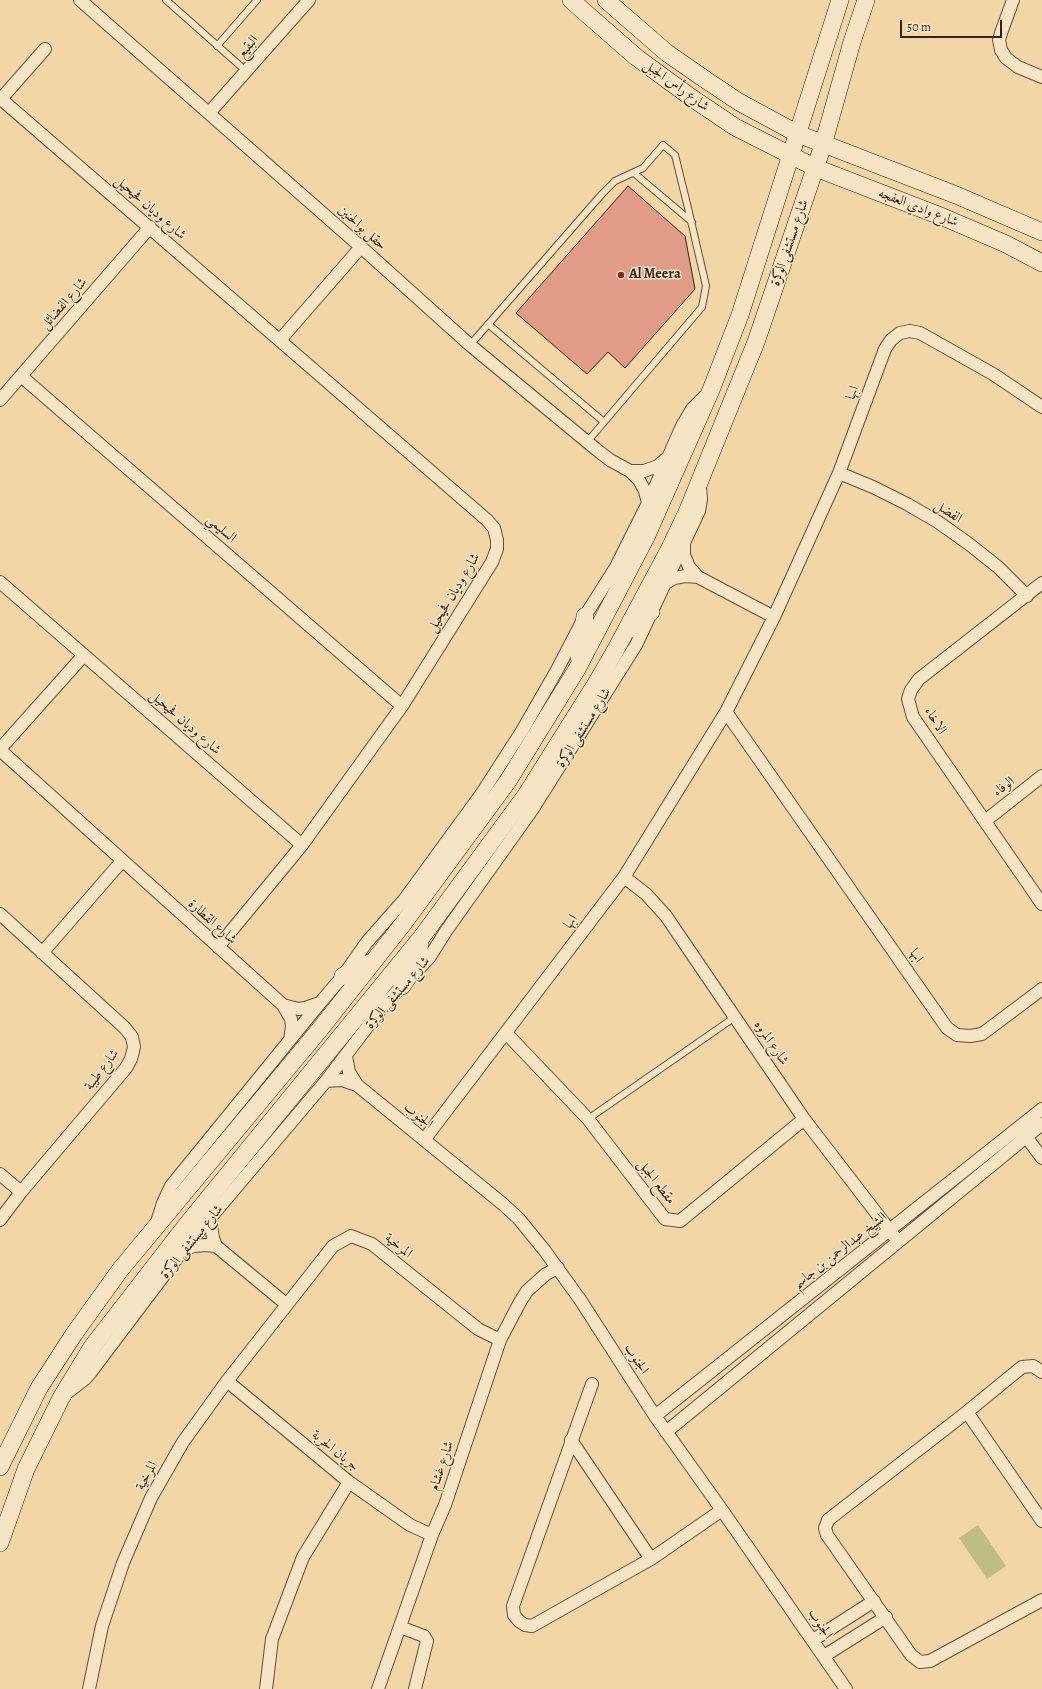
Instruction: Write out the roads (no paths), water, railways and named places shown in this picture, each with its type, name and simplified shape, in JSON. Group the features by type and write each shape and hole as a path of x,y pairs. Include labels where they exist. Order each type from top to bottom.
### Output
{"street":[{"name":"حقل بوالحنين","path":"80,0 470,345 587,442 610,460 630,471 642,485 648,503"},
{"name":"البقيع","path":"209,113 308,0"},
{"name":"شارع رأس الجبل","path":"571,0 636,57 692,98 735,127 792,157"},
{"name":"شارع رأس الجبل","path":"606,0 667,53 739,102 798,134"},
{"name":"شارع مستشفى الوكرة","path":"0,1467 39,1388 74,1334 120,1270 321,1028 403,924 508,781 577,669 646,537 710,390 740,315 792,157 840,0"},
{"name":"شارع مستشفى الوكرة","path":"0,1543 26,1469 61,1398 92,1347 140,1284 421,938 526,795 598,682 670,548 700,482 756,342 816,168 852,42 866,0"},
{"path":"1013,0 999,40 1001,50 1006,58 1018,67 1042,77"},
{"name":"شارع وديان فحيحيل","path":"44,49 1,99 487,520 494,528 497,540 497,549 492,562 402,706 302,845 218,947"},
{"name":"شارع وادي العفجه","path":"798,134 823,145 951,193 1042,232"},
{"name":"شارع وادي العفجه","path":"792,157 816,168 943,217 1006,244 1042,263"},
{"name":"شارع الفضائل","path":"0,400 150,227"},
{"path":"280,340 361,247"},
{"name":"ابها","path":"424,1140 624,877 726,712 774,617 839,473 886,349 891,340 900,333 910,331 920,333 993,374 1042,407"},
{"name":"السليمي","path":"21,376 402,706"},
{"name":"شارع مستشفى الوكرة","path":"156,1227 163,1203 171,1186 343,976 367,942 404,900 482,793 548,688 585,616 616,567 648,503 682,426 692,409 710,390"},
{"path":"630,471 644,471 658,466 668,457"},
{"name":"الفضل","path":"839,473 873,487 938,522 998,567 1027,596"},
{"name":"شارع مستشفى الوكرة","path":"61,1398 85,1379 91,1372 184,1250 326,1081 384,1006 429,958 446,930 532,810 636,645 699,511 701,499 700,482"},
{"path":"684,542 684,555 689,567 698,577 774,617"},
{"path":"664,584 674,578 686,576 698,577"},
{"name":"شارع وديان فحيحيل","path":"0,582 302,845"},
{"name":"الاخاء","path":"1042,583 919,679 911,690 908,699 913,717 1042,904"},
{"path":"624,634 651,612"},
{"path":"577,669 585,616"},
{"path":"0,749 84,655"},
{"name":"ابها","path":"726,712 947,1028 957,1035 970,1036 982,1034 1042,989"},
{"name":"شارع القطارة","path":"0,749 122,861 283,1005 291,1019 292,1034 290,1041"},
{"name":"الوفاء","path":"985,821 1042,776"},
{"path":"42,952 122,861"},
{"name":"شارع المروه","path":"624,877 646,894 666,916 804,1119 898,1241"},
{"name":"شارع طيبة","path":"0,914 125,1028 132,1037 134,1048 131,1059 126,1068 21,1192 0,1220"},
{"path":"402,986 412,970 417,957 421,938"},
{"path":"343,976 374,960"},
{"path":"283,1005 298,1009 320,1003"},
{"name":"مقطع الجبل","path":"506,1033 588,1119 665,1219 680,1221 804,1119"},
{"name":"الجنوب","path":"346,1056 349,1072 357,1085 514,1214 532,1235 558,1268 581,1301 655,1416 846,1689"},
{"name":"الجنوب","path":"326,1081 342,1080 357,1085"},
{"name":"الشيخ عبدالرحمن بن جاسم","path":"666,1432 898,1241 1022,1132 1042,1109"},
{"name":"الشيخ عبدالرحمن بن جاسم","path":"655,1416 890,1231 1022,1132 1042,1124"},
{"path":"1022,1132 1042,1158"},
{"path":"0,1174 21,1192"},
{"path":"210,1219 216,1246 286,1304"},
{"name":"المرخية","path":"89,1689 102,1626 123,1563 151,1498 183,1442 227,1381 333,1246 351,1236 372,1244 478,1329 500,1340"},
{"path":"184,1250 200,1246 216,1246"},
{"name":"شارع غشام","path":"378,1689 432,1535 445,1505 500,1340 527,1291 536,1282 558,1268"},
{"path":"1042,1372 1033,1366 1022,1368 828,1520 825,1528 827,1535 886,1617 911,1655 920,1662 930,1661 1042,1600"},
{"name":"جريان الحربة","path":"227,1381 349,1482 410,1525 432,1535"},
{"path":"592,1384 513,1606 514,1615 519,1622 532,1626 650,1559 722,1510"},
{"path":"967,1412 1042,1521"},
{"path":"571,1440 650,1559"},
{"path":"266,1689 272,1639 303,1557 349,1482"},
{"path":"813,1640 874,1601"},
{"path":"824,1656 886,1617"},
{"path":"400,1627 424,1636 428,1641 415,1689"}],"lane":[{"path":"166,0 246,72"},
{"path":"217,46 257,0"},
{"path":"470,345 602,194 615,181 643,168 663,145 675,155 692,223 706,286 702,307 587,442"},
{"path":"634,172 692,223"},
{"path":"488,324 604,422"},
{"path":"588,1119 735,1017"}],"place":[{"name":"Al Meera","path":"621,275"}]}
